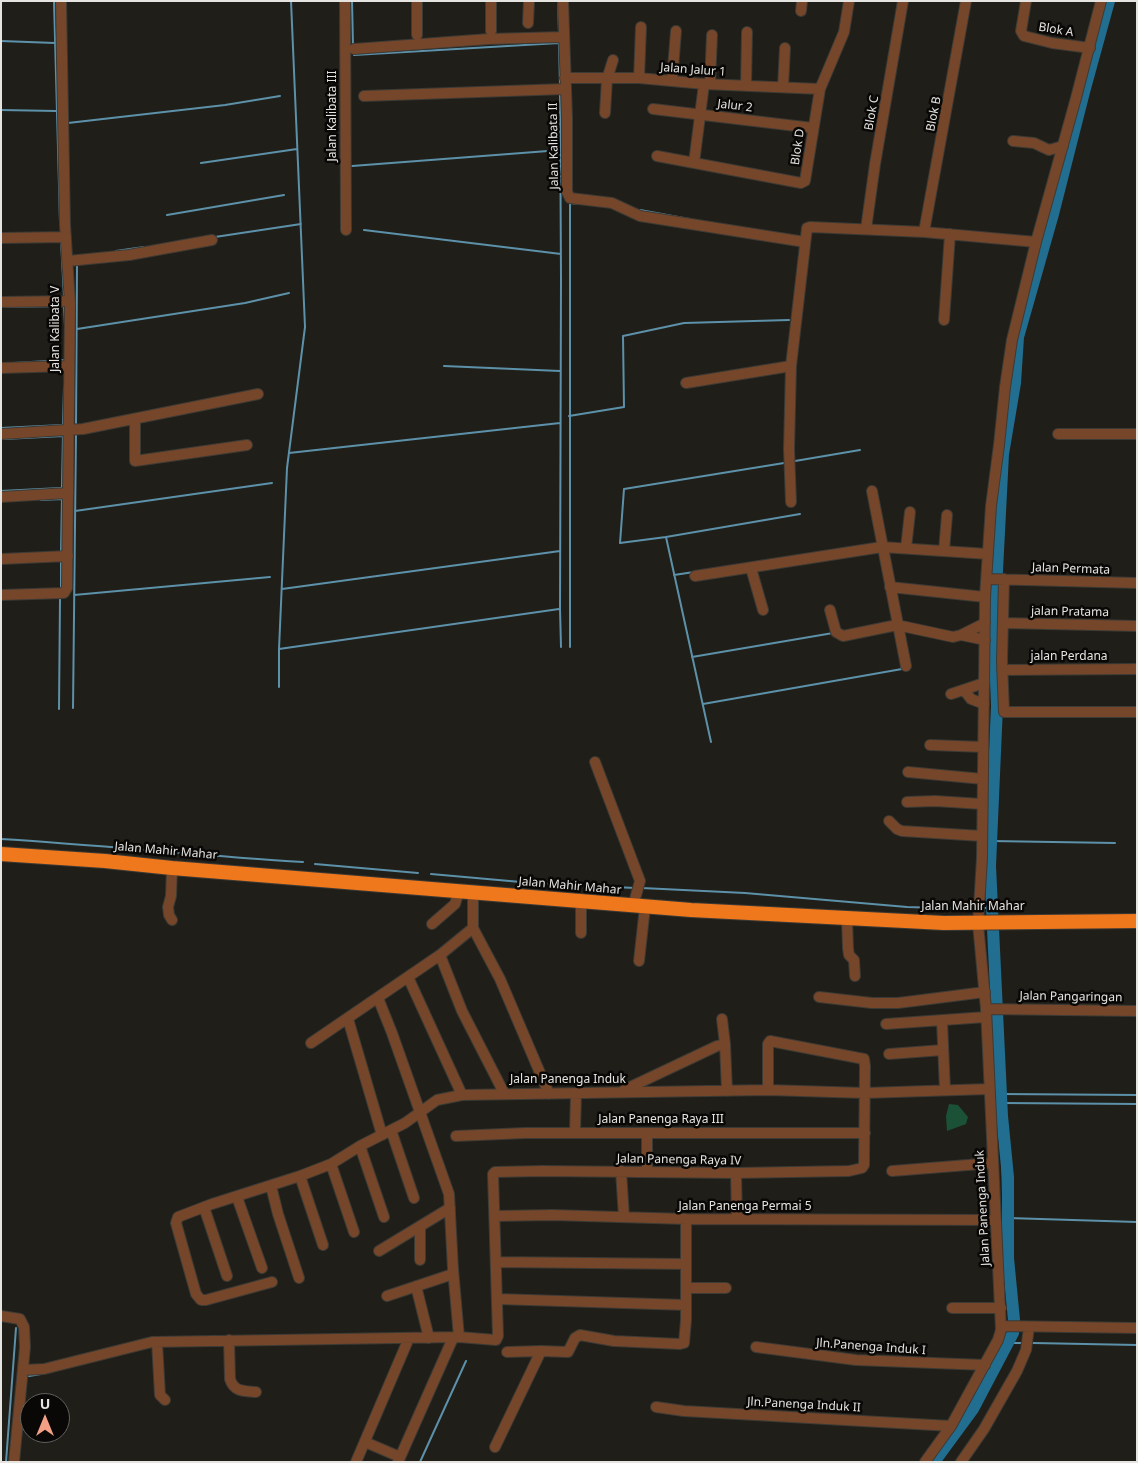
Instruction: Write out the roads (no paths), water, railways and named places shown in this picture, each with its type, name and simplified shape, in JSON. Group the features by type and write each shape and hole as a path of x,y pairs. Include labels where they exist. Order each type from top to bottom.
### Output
{"highway":[{"name":"Jalan Mahir Mahar","path":"1,854 105,861 639,907 848,919 981,924 1137,921"}],"street":[{"name":"Jalan Kalibata V","path":"1,595 64,593 67,588 68,493 73,430 68,366 69,301 61,72 61,1"},
{"name":"Jalan Kalibata III","path":"345,1 346,230"},
{"path":"416,35 417,1"},
{"path":"491,1 491,31"},
{"path":"528,23 529,1"},
{"name":"Jalan Kalibata II","path":"563,1 567,192 570,198 609,202 640,216 805,242"},
{"name":"Blok D","path":"657,156 804,182 806,180 820,88 841,38 849,1"},
{"name":"Blok C","path":"866,229 875,164 903,1"},
{"name":"Blok B","path":"924,232 966,1"},
{"name":"Blok A","path":"1026,1 1021,31 1024,36 1052,43 1090,48"},
{"path":"1101,1 1090,48 1036,242 1012,340 1004,387 991,506 988,554 996,579 1003,623 1002,670 1004,712 1137,712"},
{"path":"639,78 641,27"},
{"path":"672,81 676,31"},
{"path":"746,86 747,32"},
{"path":"694,163 700,114 707,84 712,35"},
{"path":"354,49 489,39 564,36"},
{"path":"783,87 785,48"},
{"path":"605,113 607,79 613,60"},
{"name":"Jalan Jalur 1","path":"364,96 639,78 707,84 820,88"},
{"name":"Jalur 2","path":"654,109 813,128"},
{"path":"1013,141 1034,143 1049,150 1063,146"},
{"path":"791,502 789,448 791,366 806,230 808,227 924,232 1036,242"},
{"path":"944,320 950,234"},
{"path":"1,238 66,237"},
{"path":"68,261 129,255 212,240"},
{"path":"1,302 69,301"},
{"path":"1,368 68,366"},
{"path":"686,383 791,366"},
{"path":"1,434 73,430 258,394"},
{"path":"136,419 135,461 247,445"},
{"path":"1058,434 1137,434"},
{"path":"872,491 906,666"},
{"path":"1,497 68,493"},
{"path":"906,548 910,512"},
{"path":"944,551 947,515"},
{"path":"695,576 882,547 988,554"},
{"path":"1,560 68,556"},
{"path":"750,568 762,610"},
{"name":"Jalan Permata","path":"996,579 1137,583"},
{"name":"Jalan Panenga Induk","path":"996,579 986,596 981,924 988,1011 989,1089 1001,1308 1004,1326"},
{"path":"890,587 986,596"},
{"path":"830,610 836,632 840,635 898,625 953,637 962,635 985,623"},
{"name":"jalan Pratama","path":"1003,623 1137,626"},
{"path":"962,635 985,640"},
{"name":"jalan Perdana","path":"1002,670 1137,669"},
{"path":"951,694 984,683"},
{"path":"964,690 971,699 984,704"},
{"path":"930,745 983,748"},
{"path":"595,762 640,881 639,961"},
{"path":"908,772 982,779"},
{"path":"907,802 935,801 982,804"},
{"path":"889,821 902,831 982,836"},
{"path":"172,868 171,896 168,907 169,916 172,920"},
{"path":"432,924 455,904 466,891"},
{"path":"466,891 473,928 500,979 549,1094"},
{"path":"581,902 581,933"},
{"path":"848,919 848,948 854,960 855,976"},
{"path":"311,1044 440,955 473,928"},
{"path":"440,955 462,1011 504,1093"},
{"path":"408,977 462,1095"},
{"path":"819,997 891,1004 985,992"},
{"path":"365,1442 399,1460 456,1338 448,1191 378,998"},
{"name":"Jalan Pangaringan","path":"886,1024 942,1021 1005,1009 1137,1010"},
{"path":"348,1019 386,1133 414,1198"},
{"path":"722,1020 727,1091"},
{"path":"942,1021 945,1090"},
{"path":"768,1090 768,1044 772,1041 864,1059 865,1133"},
{"path":"620,1092 717,1046 725,1044"},
{"path":"889,1054 943,1050"},
{"name":"Jalan Panenga Induk","path":"272,1282 201,1300 196,1294 176,1223 179,1216 331,1164 386,1133 440,1099 462,1095 504,1093 576,1094 768,1090 865,1093 989,1089"},
{"path":"575,1132 576,1094"},
{"name":"Jalan Panenga Raya III","path":"456,1136 575,1132 647,1134 865,1133"},
{"name":"Jalan Panenga Raya IV","path":"495,1216 493,1174 495,1172 621,1171 736,1173 849,1171 862,1168 864,1165 865,1133"},
{"path":"647,1134 647,1172"},
{"path":"360,1146 384,1217"},
{"path":"331,1164 354,1232"},
{"path":"892,1171 993,1164"},
{"path":"621,1171 624,1217"},
{"path":"736,1173 738,1219"},
{"path":"300,1176 323,1245"},
{"path":"271,1186 299,1278"},
{"path":"237,1197 262,1268"},
{"path":"204,1207 226,1276"},
{"path":"379,1251 450,1208"},
{"path":"24,1370 44,1369 157,1342 409,1338 496,1340 498,1336 495,1216"},
{"name":"Jalan Panenga Permai 5","path":"495,1216 996,1220"},
{"path":"507,1352 568,1352 575,1338 580,1335 614,1341 682,1344 685,1338 686,1219"},
{"path":"420,1227 420,1260"},
{"path":"496,1262 685,1264"},
{"path":"387,1296 453,1274"},
{"path":"416,1286 429,1338"},
{"path":"686,1288 726,1288"},
{"path":"497,1299 686,1305"},
{"path":"952,1308 1001,1308"},
{"path":"1,1316 16,1317 24,1324 24,1370 14,1462"},
{"path":"925,1462 951,1426 1004,1326 1137,1328"},
{"path":"960,1462 984,1429 1021,1364 1026,1350 1029,1327"},
{"path":"356,1462 409,1338"},
{"path":"229,1340 230,1379 232,1385 239,1391 256,1392"},
{"path":"157,1342 160,1395 165,1400"},
{"name":"Jln.Panenga Induk I","path":"756,1347 856,1360 985,1365"},
{"path":"495,1447 541,1351"},
{"name":"Jln.Panenga Induk II","path":"656,1407 684,1411 951,1426"}],"waterway":[{"path":"54,1 60,222"},
{"path":"279,687 287,468 305,327 291,1"},
{"path":"352,1 353,46"},
{"path":"558,1 559,33"},
{"path":"934,1462 973,1409 1013,1333 1014,1320 1008,1258 1008,1177 1002,1116 990,866 997,706 994,629 1003,454 1015,383 1018,337 1053,214 1109,1"},
{"path":"559,40 560,85"},
{"path":"1,41 55,43"},
{"path":"354,53 354,55 559,43"},
{"path":"560,92 561,647"},
{"path":"68,123 225,105 280,96"},
{"path":"1,110 56,111"},
{"path":"201,163 297,149"},
{"path":"352,166 561,150"},
{"path":"167,215 284,195"},
{"path":"570,647 570,203 579,204"},
{"path":"640,210 689,219"},
{"path":"215,237 301,224"},
{"path":"364,230 561,254"},
{"path":"61,241 64,296"},
{"path":"116,251 144,247"},
{"path":"76,426 77,266"},
{"path":"77,329 245,303 289,293"},
{"path":"64,304 65,326"},
{"path":"1,307 64,306"},
{"path":"569,416 624,407 623,336 684,323 789,320"},
{"path":"14,363 65,359"},
{"path":"444,366 560,371"},
{"path":"63,426 64,388"},
{"path":"289,453 560,423"},
{"path":"1,428 63,425"},
{"path":"62,488 63,433"},
{"path":"73,708 76,433"},
{"path":"4,439 63,436"},
{"path":"795,461 860,450"},
{"path":"666,537 620,543 624,489 784,463"},
{"path":"75,511 272,483"},
{"path":"1,491 61,488"},
{"path":"61,553 62,498"},
{"path":"41,500 62,499"},
{"path":"711,742 666,537 800,514"},
{"path":"282,589 560,551"},
{"path":"61,560 61,588"},
{"path":"674,575 694,572"},
{"path":"74,595 270,577"},
{"path":"59,709 60,599"},
{"path":"988,601 996,602"},
{"path":"279,649 559,609"},
{"path":"692,657 833,633"},
{"path":"703,704 902,669 901,666"},
{"path":"1,839 303,862"},
{"path":"991,841 1115,843"},
{"path":"315,864 418,873"},
{"path":"431,874 532,883 635,888"},
{"path":"642,888 745,893 907,907 974,909"},
{"path":"982,908 992,908"},
{"path":"990,939 994,1004"},
{"path":"994,1012 1002,1137 1004,1252 1014,1320"},
{"path":"1001,1094 1137,1095"},
{"path":"1002,1103 1137,1104"},
{"path":"1008,1218 1137,1222"},
{"path":"6,1462 16,1328"},
{"path":"1008,1343 1021,1343"},
{"path":"1033,1343 1137,1345"},
{"path":"420,1462 466,1361"},
{"path":"29,1376 41,1374"}]}
